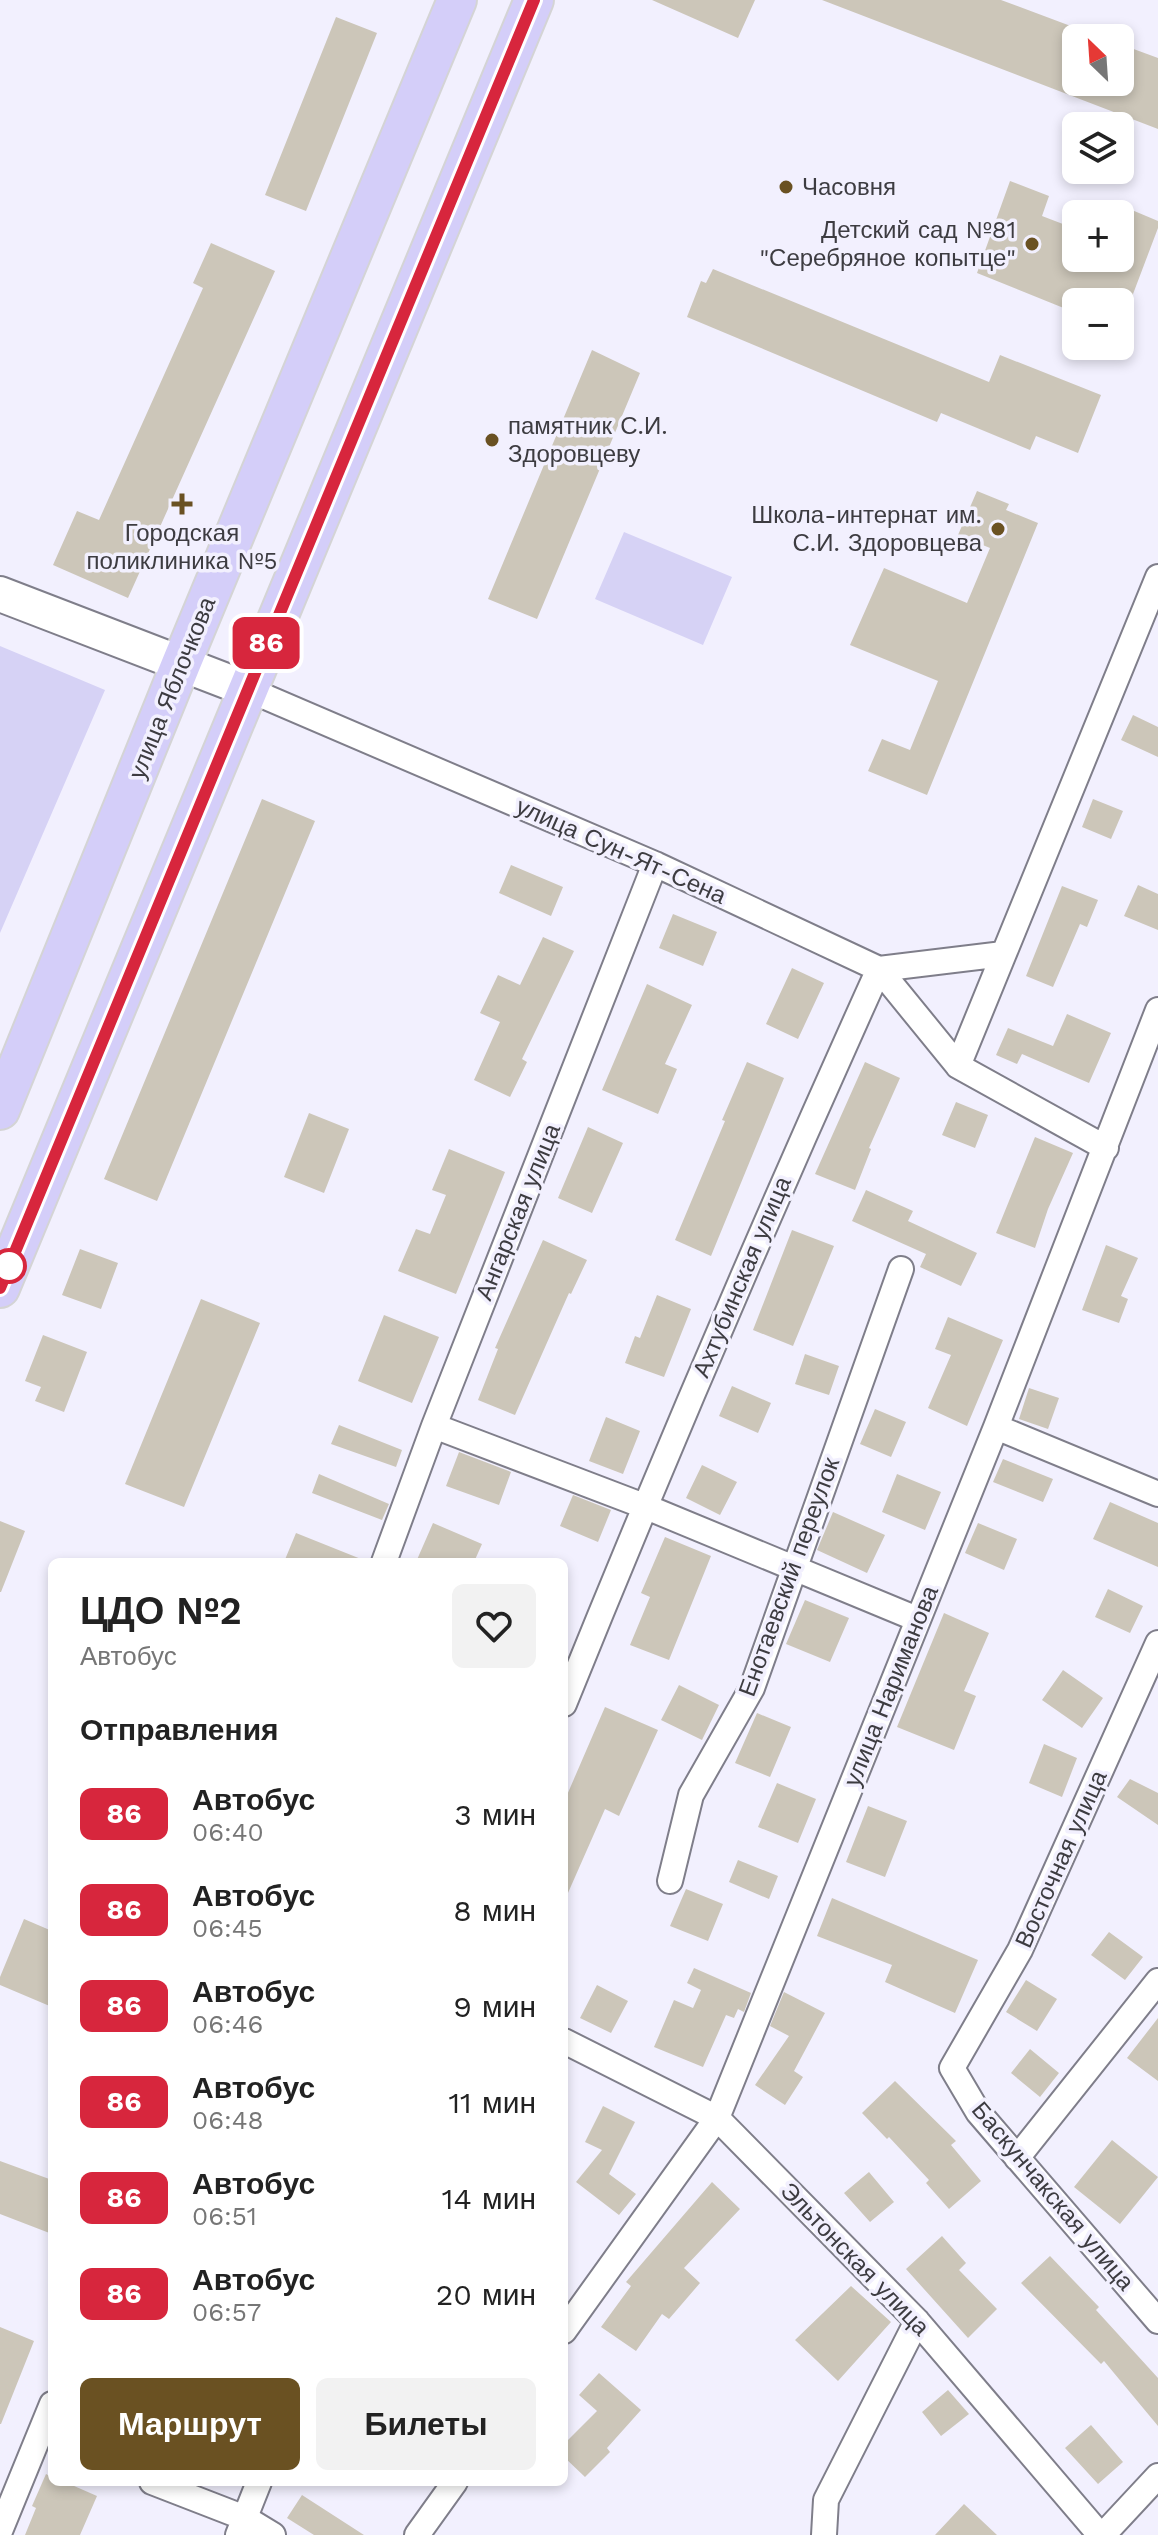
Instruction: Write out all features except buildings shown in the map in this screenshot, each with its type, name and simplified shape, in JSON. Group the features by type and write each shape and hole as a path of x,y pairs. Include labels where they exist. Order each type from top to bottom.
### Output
{"main road":[{"name":"улица Яблочкова","path":"0,1110 181,664 457,0"},
{"path":"0,1288 534,0"},
{"path":"0,594 247,689"}],"street":[{"path":"1106,1148 958,1066 1158,577"},
{"name":"улица Сун-Ят-Сена","path":"247,689 655,864 879,969 958,1066"},
{"name":"Ангарская улица","path":"385,1558 434,1426 655,864"},
{"path":"879,969 1003,954"},
{"name":"Ахтубинская улица","path":"568,1694 771,1207 879,969"},
{"name":"улица Нариманова","path":"568,2325 717,2118 996,1427 1158,1010"},
{"name":"Енотаевский переулок","path":"670,1881 691,1795 752,1688 901,1269"},
{"path":"434,1426 644,1506 917,1619"},
{"path":"996,1427 1158,1494"},
{"name":"Восточная улица","path":"952,2068 1020,1950 1158,1643"},
{"path":"1017,2158 1158,1981"},
{"name":"Эльтонская улица","path":"568,2043 717,2118 917,2321 1102,2535"},
{"name":"Баскунчакская улица","path":"952,2068 978,2112 1158,2321"},
{"path":"824,2535 826,2500 917,2321"},
{"path":"0,2531 45,2441"},
{"path":"1102,2535 1158,2476"},
{"path":"160,2486 242,2526 273,2535"},
{"path":"242,2526 257,2486"},
{"path":"417,2535 452,2486"}],"shaded area":[{"path":"624,532 732,577 703,645 595,599"},
{"path":"0,646 105,690 0,933"}],"bus line":[{"name":"86","path":"0,1288 534,0"}],"place":[{"name":"Часовня","path":"786,187"},
{"name":"Детский сад №81 \"Серебряное копытце\"","path":"1032,244"},
{"name":"памятник С.И. Здоровцеву","path":"492,440"},
{"name":"Городская поликлиника №5","path":"182,504"},
{"name":"Школа-интернат им. С.И. Здоровцева","path":"998,529"}]}
